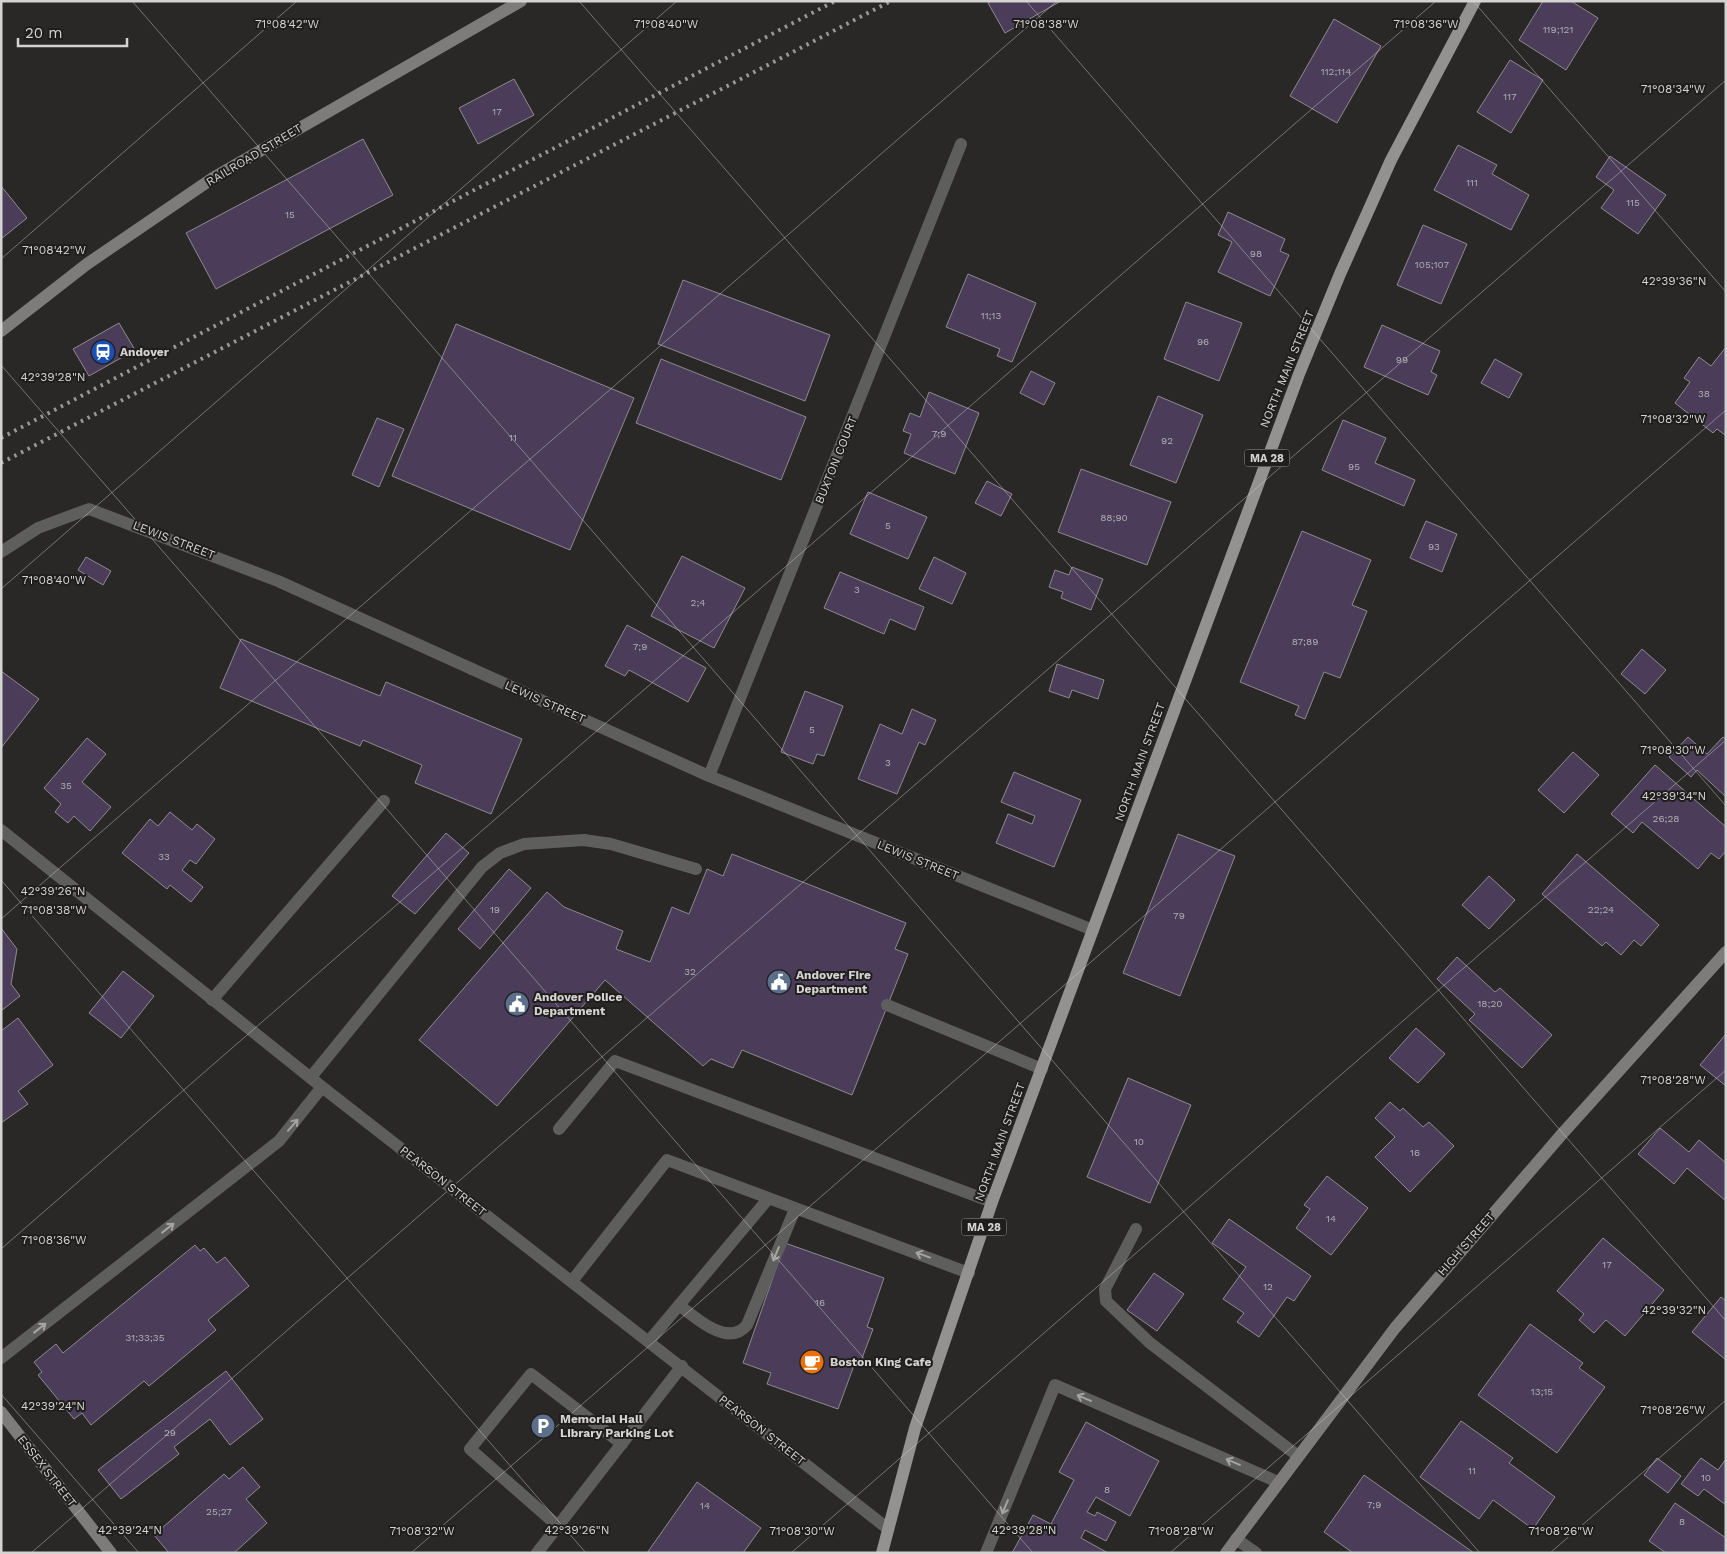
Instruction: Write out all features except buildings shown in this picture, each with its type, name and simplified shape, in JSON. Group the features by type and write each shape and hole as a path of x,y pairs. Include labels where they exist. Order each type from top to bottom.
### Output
{"main road":[{"name":"RAILROAD STREET","path":"1,331 87,264 213,178 521,1"},
{"name":"NORTH MAIN STREET","path":"882,1553 887,1528 915,1428 992,1202 1246,512 1332,292 1391,160 1475,1"},
{"name":"HIGH STREET","path":"1226,1553 1395,1328 1470,1240 1726,952"},
{"name":"ESSEX STREET","path":"1,1412 111,1553"}],"street":[{"name":"BUXTON COURT","path":"709,776 962,144"},
{"name":"LEWIS STREET","path":"1,552 38,528 89,509 278,581 709,776 1093,930"},
{"path":"212,1000 384,801"},
{"name":"PEARSON STREET","path":"1,830 311,1077 322,1088 682,1366 887,1528"},
{"path":"311,1077 482,867 500,852 524,844 584,840 611,844 696,869"},
{"path":"887,1005 1042,1070"},
{"path":"559,1129 615,1061 992,1202"},
{"path":"1,1358 279,1141 322,1088"},
{"path":"572,1281 667,1160 969,1272"},
{"path":"649,1341 768,1199"},
{"path":"679,1305 709,1327 729,1334 742,1331 747,1325 795,1209"},
{"path":"1136,1229 1105,1289 1106,1301 1150,1343 1298,1456"},
{"path":"537,1553 682,1366"},
{"path":"558,1526 470,1449 531,1374 622,1444"},
{"path":"986,1553 1055,1385 1278,1482"},
{"path":"1236,1539 1256,1553"}],"railway":[{"path":"1,438 835,1"},
{"path":"1,463 891,1"}],"place":[{"name":"Andover","path":"103,352"},
{"name":"Andover Fire Department","path":"779,982"},
{"name":"Andover Police Department","path":"517,1004"},
{"name":"Boston King Cafe","path":"812,1362"},
{"name":"Memorial Hall Library Parking Lot","path":"543,1426"}]}
